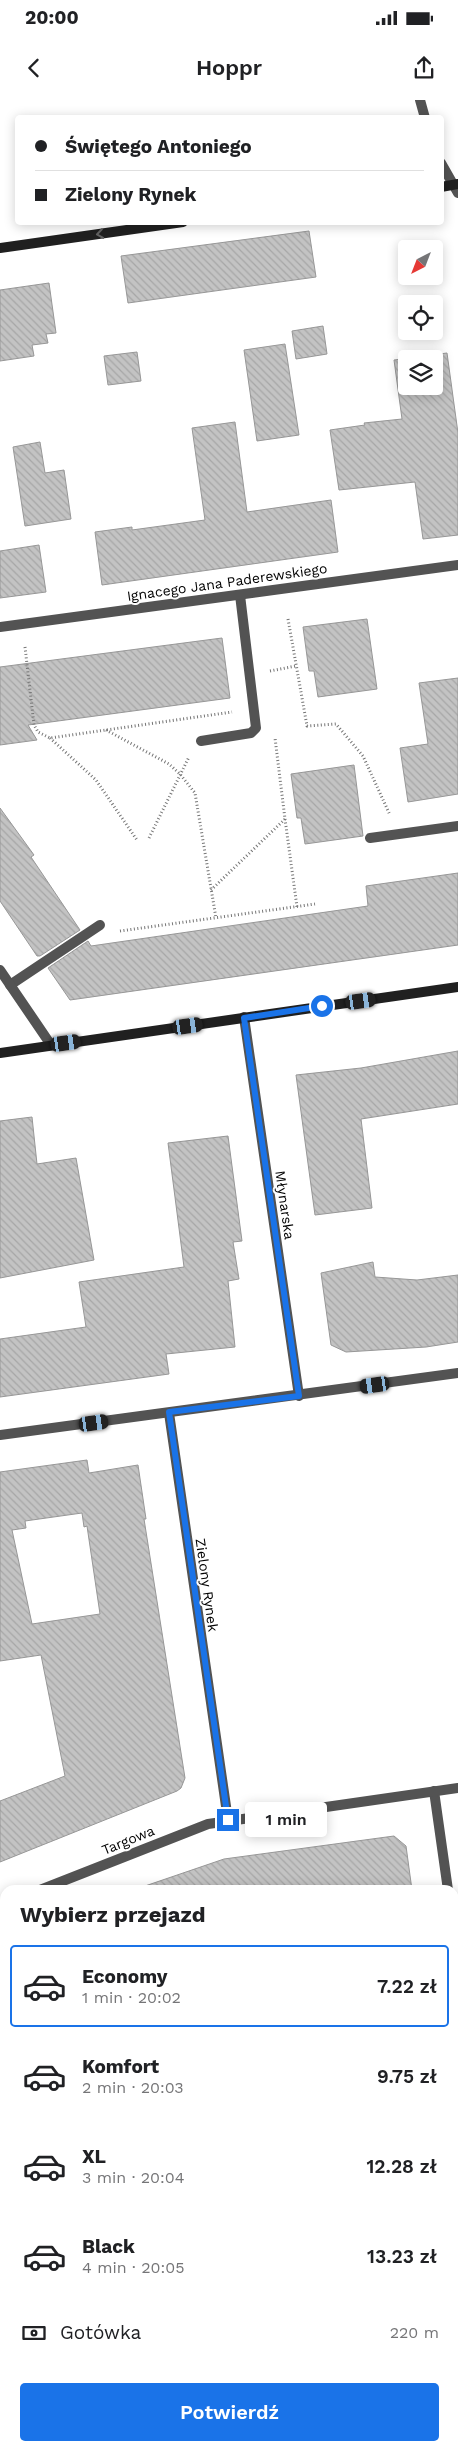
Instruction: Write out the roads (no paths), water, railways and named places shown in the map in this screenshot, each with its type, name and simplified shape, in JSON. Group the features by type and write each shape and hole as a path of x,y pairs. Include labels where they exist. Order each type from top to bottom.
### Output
{"street":[{"path":"420,100 424,115"},
{"path":"444,168 456,188"},
{"path":"0,248 162,225"},
{"name":"Ignacego Jana Paderewskiego","path":"0,626 458,565"},
{"path":"201,741 251,734 256,728 240,594"},
{"path":"370,838 458,826"},
{"path":"10,985 100,925"},
{"path":"0,970 52,1045"},
{"path":"0,1052 458,987"},
{"name":"Młynarska","path":"244,1018 299,1396"},
{"path":"0,1435 458,1373"},
{"name":"Zielony Rynek","path":"169,1412 228,1820"},
{"path":"228,1820 458,1788"},
{"path":"434,1791 447,1885"},
{"name":"Targowa","path":"52,1885 186,1831 228,1820"}]}
